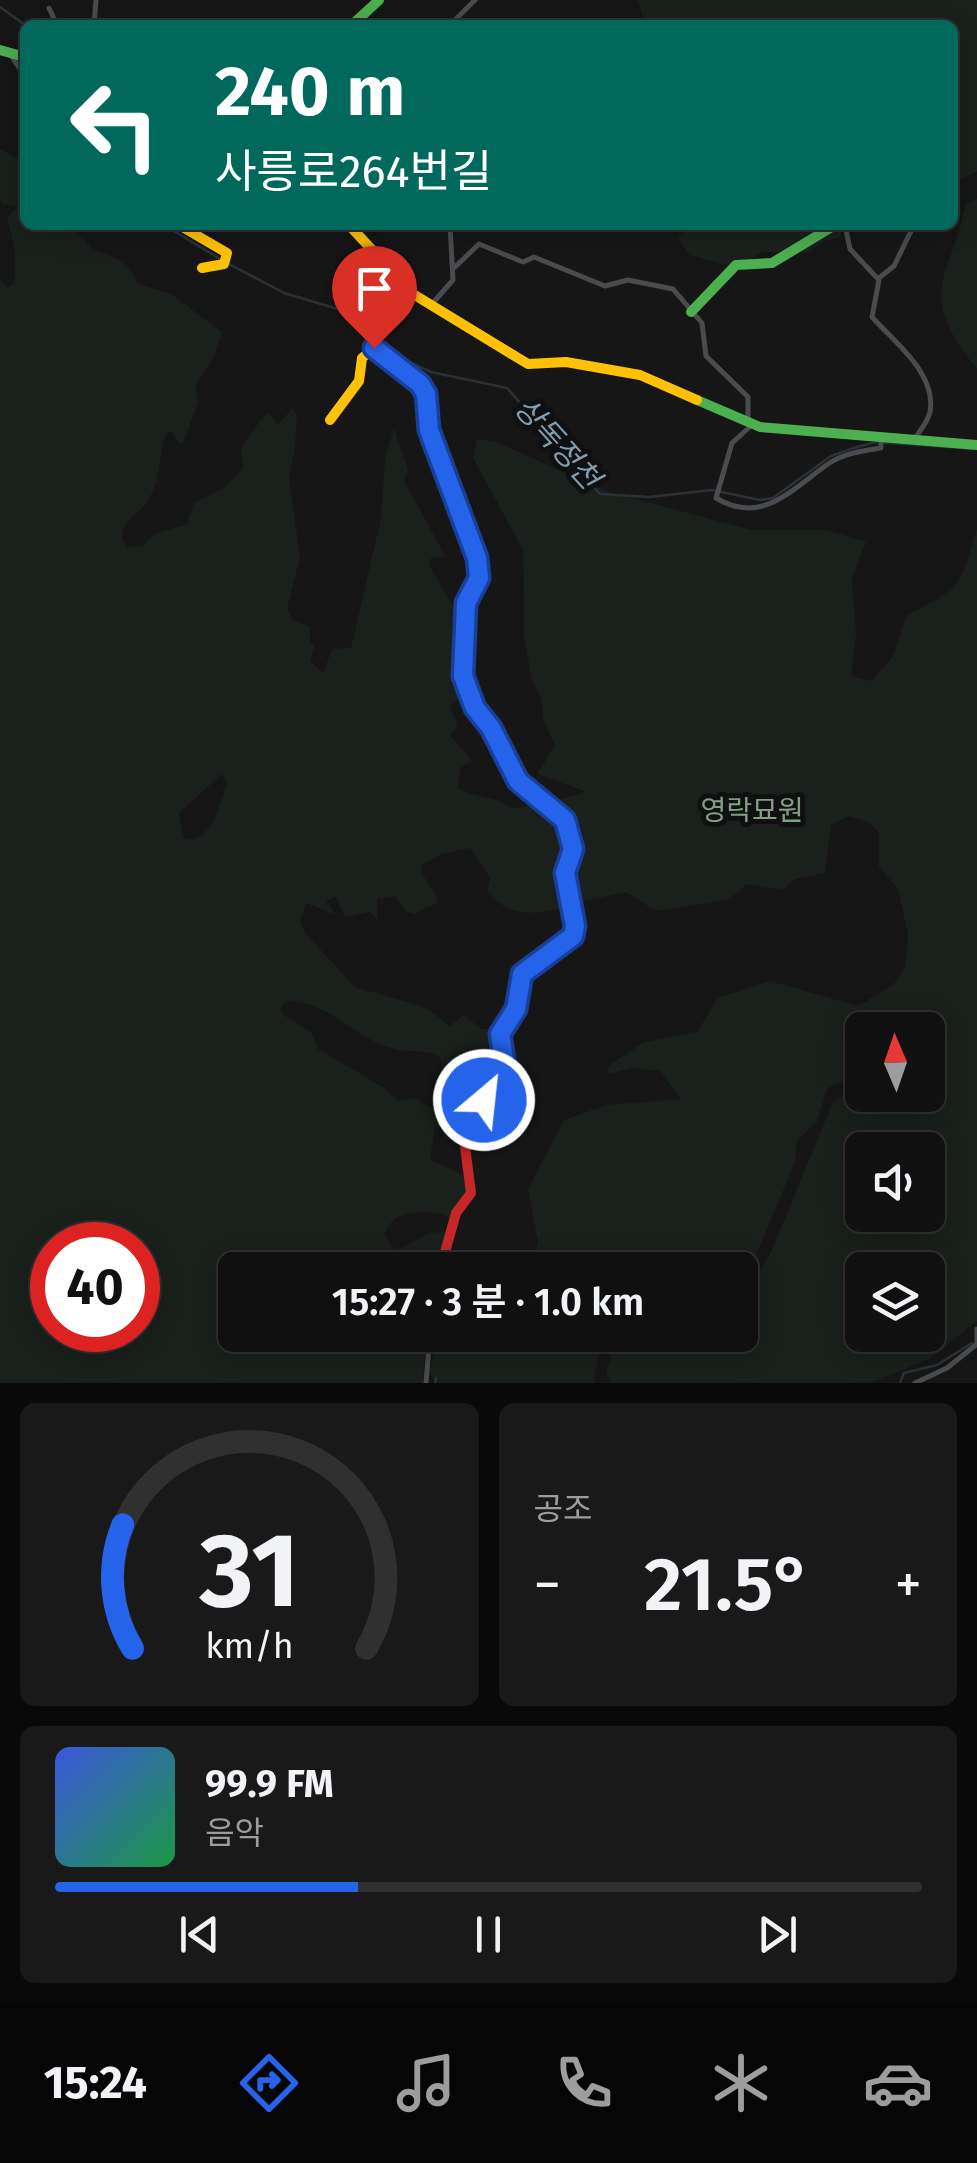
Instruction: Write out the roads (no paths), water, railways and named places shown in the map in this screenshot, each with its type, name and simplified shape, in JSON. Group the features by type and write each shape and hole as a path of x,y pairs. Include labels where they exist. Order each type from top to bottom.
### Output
{"street":[{"path":"357,20 379,0"},
{"path":"455,20 474,0"},
{"path":"49,8 55,20"},
{"path":"188,230 226,250 226,261 202,268"},
{"path":"353,230 398,280 431,305 528,364 566,362 598,371 640,375 750,422 788,431 881,441 977,445"},
{"path":"431,305 453,280 451,230"},
{"path":"692,312 736,265 772,262 826,230"},
{"path":"846,230 850,250 878,278"},
{"path":"912,230 894,266 878,278 871,314 912,359 931,406 914,440"},
{"path":"455,268 480,244 523,262 534,257 605,286 628,280 673,289 702,323 706,356 748,397 750,422 732,443 718,500 744,509 768,507 830,462 881,441"},
{"path":"330,420 359,381 362,358 374,348 420,384 426,394 429,430 461,508 480,572 466,603 463,676 475,708 491,728 518,781 565,820 573,849 565,873 575,926 573,936 543,954 518,983 516,1009 500,1034 506,1072 463,1131 472,1193 456,1213 445,1252"},
{"path":"915,1383 947,1368 977,1344 977,1329"},
{"path":"426,1383 429,1352"}],"waterway":[{"name":"상독정천","path":"0,7 20,21"},
{"name":"상독정천","path":"172,230 220,259"},
{"name":"상독정천","path":"227,263 284,293 338,309 403,359 431,372 507,388 600,494 649,497 712,490 760,500 773,498 831,456 876,442 977,449"},
{"path":"900,1383 904,1373 937,1365 972,1343"},
{"path":"435,1383 436,1378"}],"park label":[{"name":"영락묘원","path":"752,810"}]}
